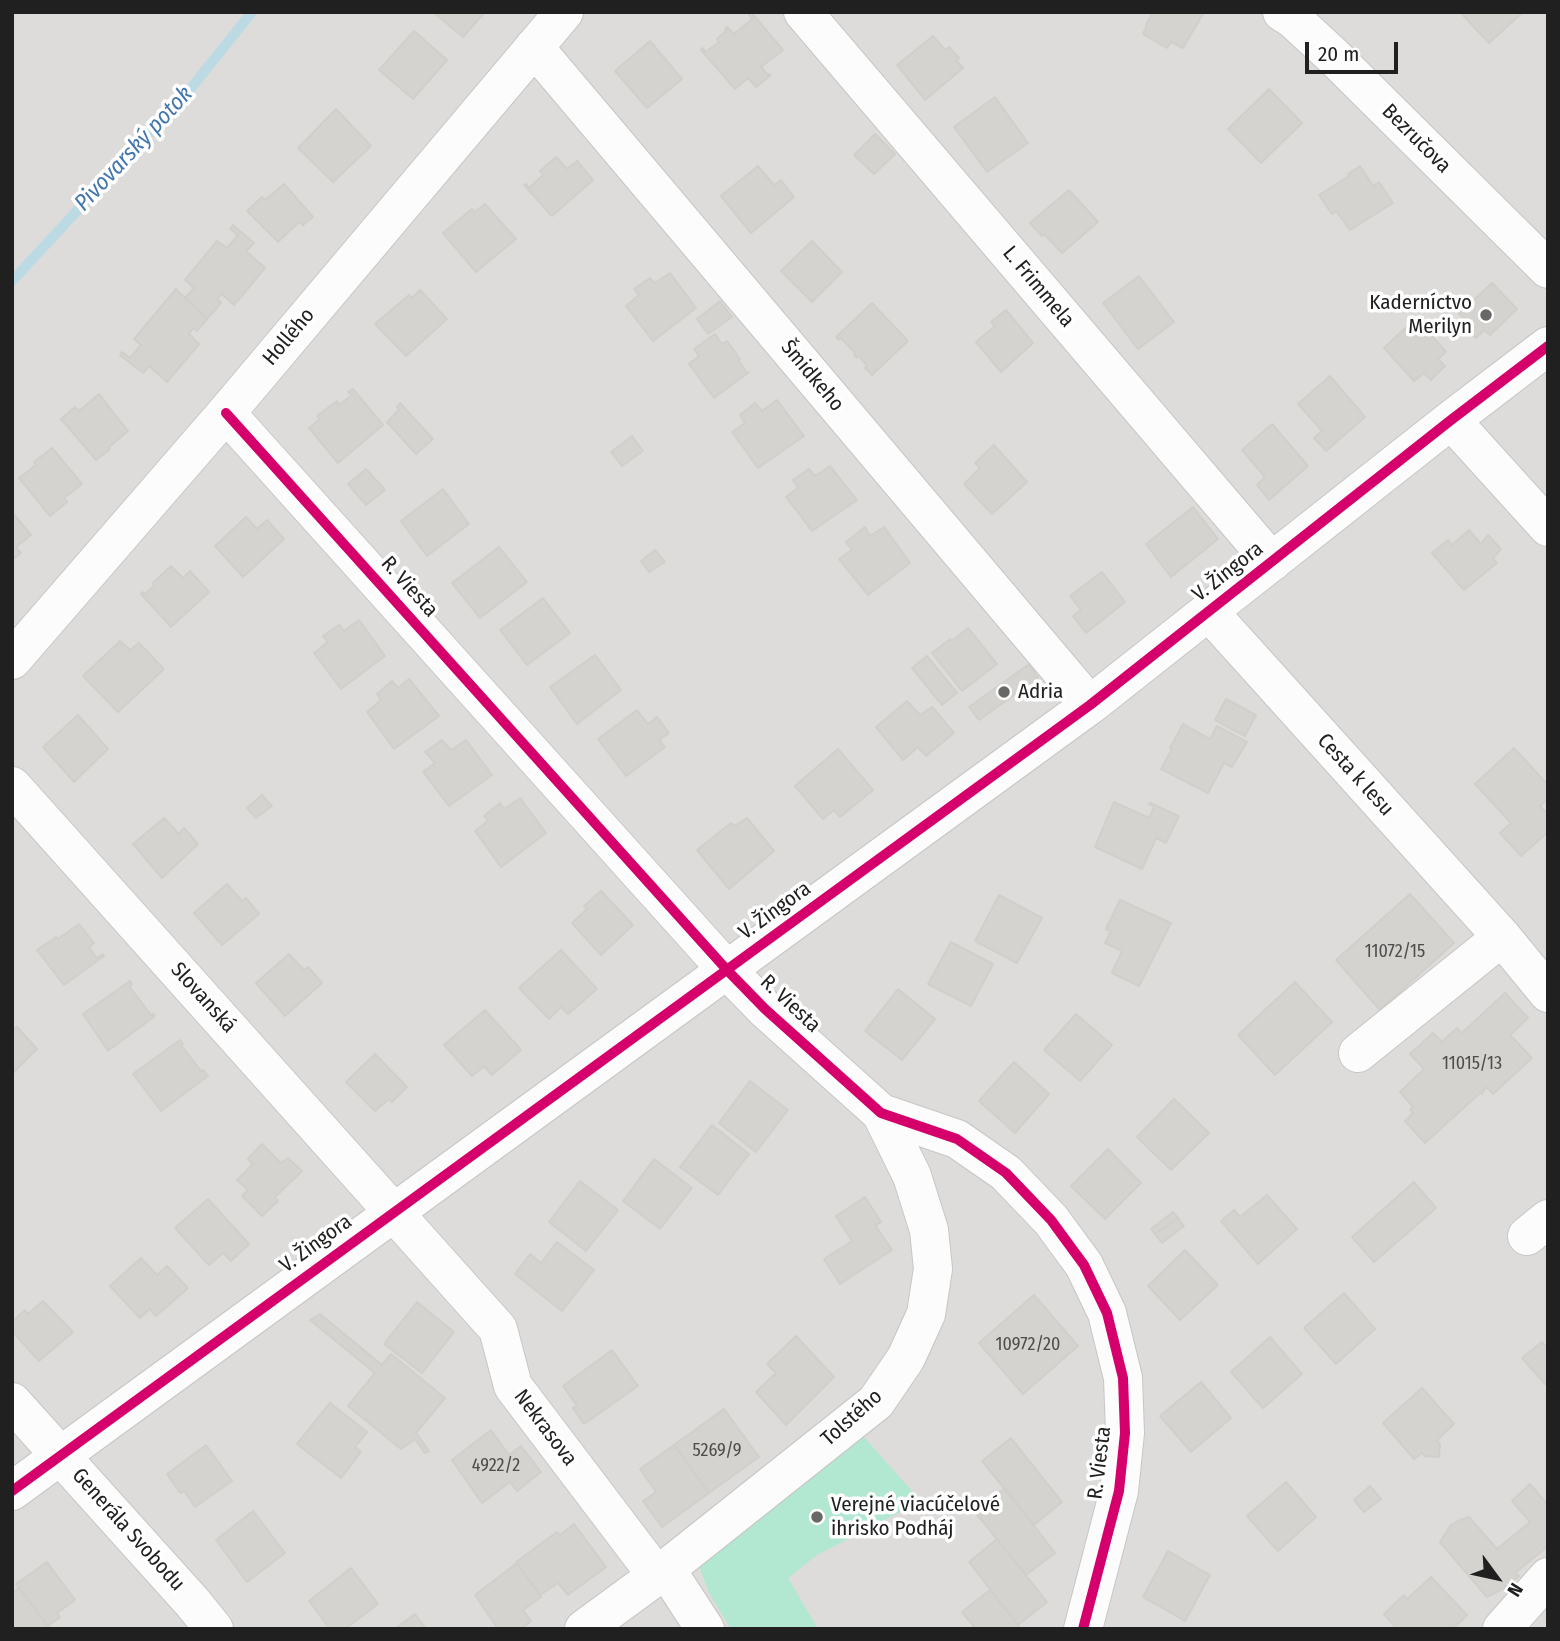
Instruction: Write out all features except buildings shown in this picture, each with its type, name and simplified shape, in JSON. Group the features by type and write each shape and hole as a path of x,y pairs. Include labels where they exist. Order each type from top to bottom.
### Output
{"street":[{"name":"Hollého","path":"12,660 226,413 564,12"},
{"name":"L. Frimmela","path":"803,12 1272,562"},
{"name":"Bezručova","path":"1282,12 1332,55 1548,269"},
{"name":"Šmidkeho","path":"534,47 1090,705"},
{"name":"V. Žingora","path":"12,1490 1090,705 1548,346"},
{"name":"R. Viesta","path":"226,413 765,1009 881,1113 957,1139 1006,1173 1051,1220 1084,1265 1107,1313 1123,1378 1125,1433 1118,1491 1083,1629"},
{"path":"1451,420 1548,527"},
{"name":"Cesta k lesu","path":"1209,612 1502,937 1548,993"},
{"name":"Slovanská","path":"12,786 394,1211"},
{"path":"1358,1053 1502,937"},
{"name":"Tolstého","path":"584,1629 661,1573 876,1402 906,1359 926,1314 933,1269 929,1230 912,1176 881,1113"},
{"name":"Nekrasova","path":"394,1211 498,1329 513,1386 705,1629"},
{"name":"Generála Svobodu","path":"12,1402 214,1629"},
{"path":"1502,1629 1548,1577"}],"shaded area":[{"path":"12,12 1548,12 1548,1629 12,1629"}],"green space":[{"name":"Verejné viacúčelové ihrisko Podháj","path":"862,1435 921,1501 817,1555 788,1578 818,1629 731,1629 709,1593 700,1569 704,1550"}],"waterway":[{"name":"Pivovarský potok","path":"12,281 191,88 252,12"}],"cycle path":[{"path":"12,1491 1090,705 1548,346"},
{"path":"226,413 765,1009 881,1113 957,1139 1006,1173 1051,1220 1084,1265 1107,1313 1123,1378 1125,1433 1119,1491 1083,1629"}],"place":[{"name":"Kaderníctvo Merilyn","path":"1486,315"},
{"name":"Adria","path":"1004,692"},
{"name":"Verejné viacúčelové ihrisko Podháj","path":"817,1517"}]}
